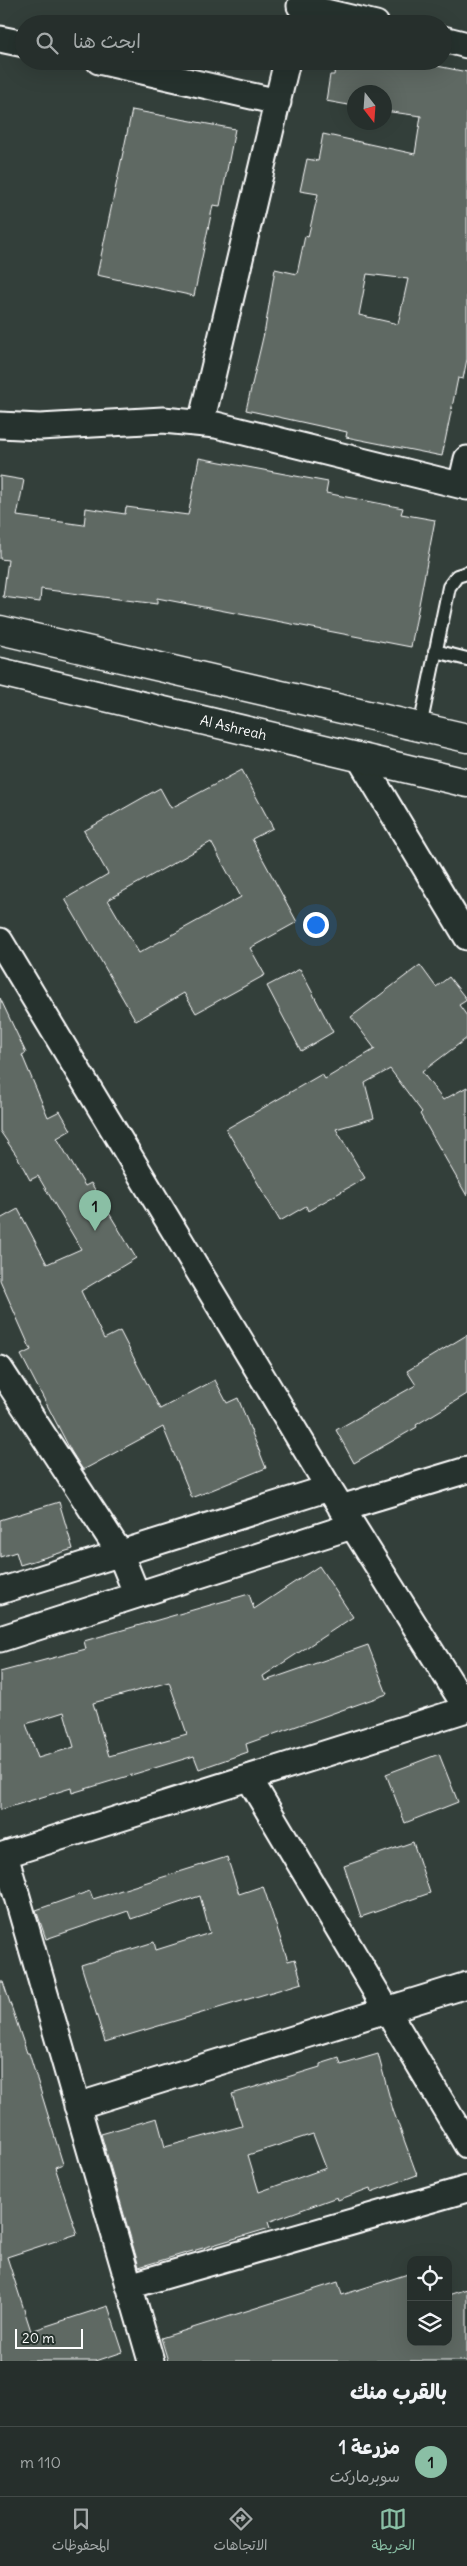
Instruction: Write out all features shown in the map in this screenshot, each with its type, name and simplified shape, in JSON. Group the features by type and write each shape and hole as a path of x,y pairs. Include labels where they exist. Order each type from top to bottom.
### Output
{"street":[{"path":"300,10 327,15"},
{"path":"0,39 15,42"},
{"path":"452,41 467,45"},
{"path":"138,70 278,102"},
{"path":"201,423 285,70"},
{"path":"0,425 40,427 163,420 201,423 464,486 467,459"},
{"path":"0,630 467,738"},
{"name":"Al Ashreah","path":"0,672 467,783"},
{"path":"359,757 467,937"},
{"path":"0,942 341,1507 467,1709 2,1856 151,2361"},
{"path":"0,1369 120,1553 137,1595"},
{"path":"0,1591 120,1553 341,1507 467,1470"},
{"path":"0,1639 137,1595 341,1507"},
{"path":"249,1778 467,2145"},
{"path":"77,2106 467,1985"},
{"path":"129,2286 467,2189"}],"lane":[{"path":"420,727 449,587 457,576 467,573"},
{"path":"435,651 467,659"}],"building":[{"path":"452,69 467,72 467,359 463,379 458,378 442,456 346,437 347,432 246,410 265,329 275,269 297,274 305,236 308,237 318,194 300,191 307,159 318,161 323,134 415,154 421,116 392,112 392,85 347,85 347,105 326,101 330,75 334,75 335,70","holes":["367,274 408,279 398,324 359,315"]},
{"path":"132,110 235,129 220,206 213,205 194,296 97,275"},
{"path":"199,458 328,482 326,493 403,508 401,514 435,520 411,647 157,598 157,604 41,589 40,602 3,597 8,560 0,559 0,476 24,480 17,516 84,525 86,508 125,514 126,507 188,515"},
{"path":"242,770 273,828 252,839 297,922 250,948 265,975 196,1013 184,993 136,1021 65,899 108,874 84,831 160,788 171,808","holes":["211,842 241,897 139,953 108,900"]},
{"path":"420,965 436,987 449,977 467,1000 459,1005 467,1016 467,1038 422,1072 443,1100 467,1087 467,1196 420,1114 422,1112 390,1069 365,1083 374,1118 336,1129 365,1178 308,1211 306,1206 280,1221 226,1129 322,1074 325,1079 375,1049 351,1017"},
{"path":"300,969 333,1032 301,1051 267,986"},
{"path":"0,998 26,1053 22,1055 48,1117 60,1111 71,1130 57,1138 85,1186 91,1183 136,1258 81,1291 104,1339 120,1331 160,1409 215,1380 227,1403 238,1398 266,1468 192,1498 163,1427 83,1470 71,1451 21,1355 31,1350 0,1280 0,1219 18,1209 47,1264 81,1249 38,1176 30,1180 0,1131"},
{"path":"467,1335 467,1394 416,1425 417,1427 354,1463 336,1430 416,1385 407,1371"},
{"path":"59,1502 73,1549 20,1565 16,1552 0,1557 0,1520"},
{"path":"319,1566 353,1617 263,1676 265,1681 368,1645 387,1694 246,1744 248,1752 199,1769 194,1756 72,1793 71,1788 0,1810 0,1672 86,1649 84,1641 249,1594 254,1609","holes":["169,1682 187,1734 109,1756 93,1703","64,1712 74,1747 38,1758 26,1724"]},
{"path":"439,1754 458,1802 405,1823 386,1774"},
{"path":"413,1842 430,1893 361,1917 344,1866"},
{"path":"227,1857 239,1894 263,1886 288,1961 295,1959 302,1983 105,2042 81,1965 154,1942 156,1950 210,1933 200,1896 131,1919 128,1911 46,1939 36,1910 90,1891 93,1899"},
{"path":"0,1982 3,1982 27,2053 29,2053 63,2164 55,2167 77,2234 7,2257 31,2331 108,2306 123,2352 96,2361 0,2361"},
{"path":"378,2054 393,2110 417,2175 371,2192 370,2188 338,2200 337,2197 268,2222 270,2228 139,2267 101,2134 157,2118 165,2147 242,2126 232,2094 320,2067 320,2064 339,2058 341,2065","holes":["313,2134 326,2168 259,2192 248,2155"]},
{"path":"407,2274 407,2346 452,2346 452,2294 467,2289 467,2361 168,2361 161,2338 338,2282 342,2295"}],"place":[{"name":"مزرعة 1","path":"95,1231"}]}
